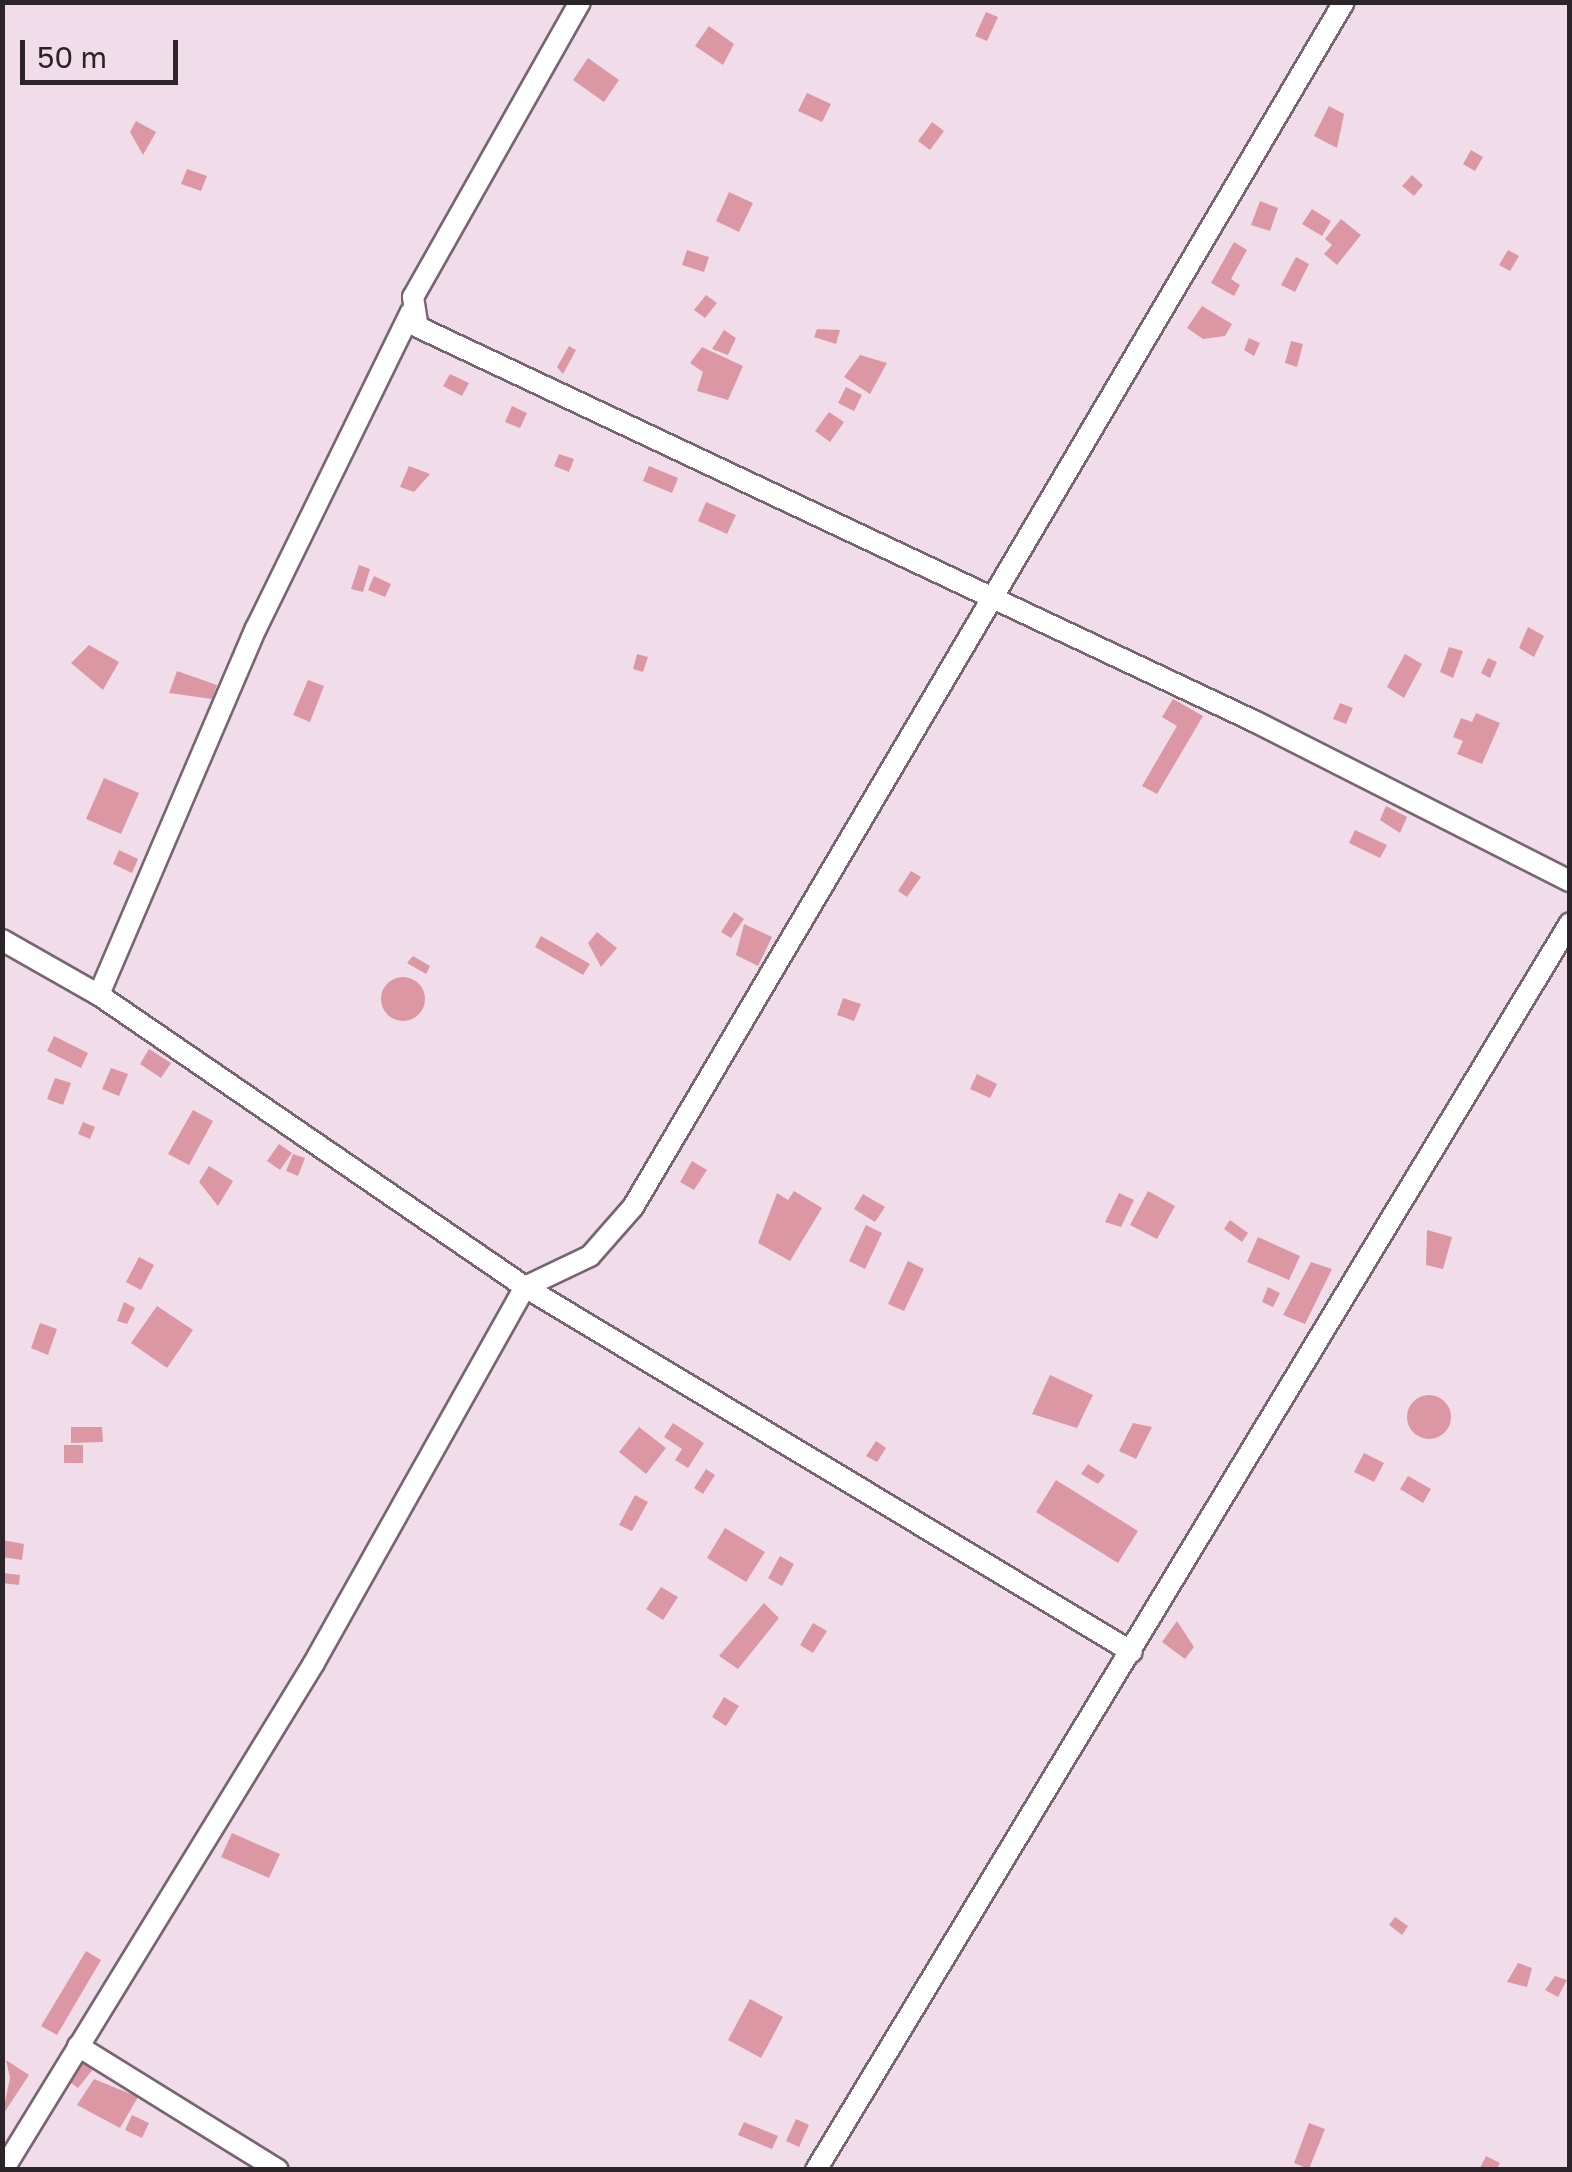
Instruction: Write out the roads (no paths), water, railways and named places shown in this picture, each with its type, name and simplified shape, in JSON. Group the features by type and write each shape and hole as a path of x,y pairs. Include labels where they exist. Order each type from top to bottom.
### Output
{"street":[{"path":"99,995 256,628 411,312 580,2"},
{"path":"3,2170 314,1663 525,1288 590,1256 633,1207 998,601 1344,2"},
{"path":"411,312 418,327 998,601 1570,881"},
{"path":"816,2170 1570,924"},
{"path":"2,940 99,995 525,1288 1132,1652"},
{"path":"78,2046 278,2170"}]}
